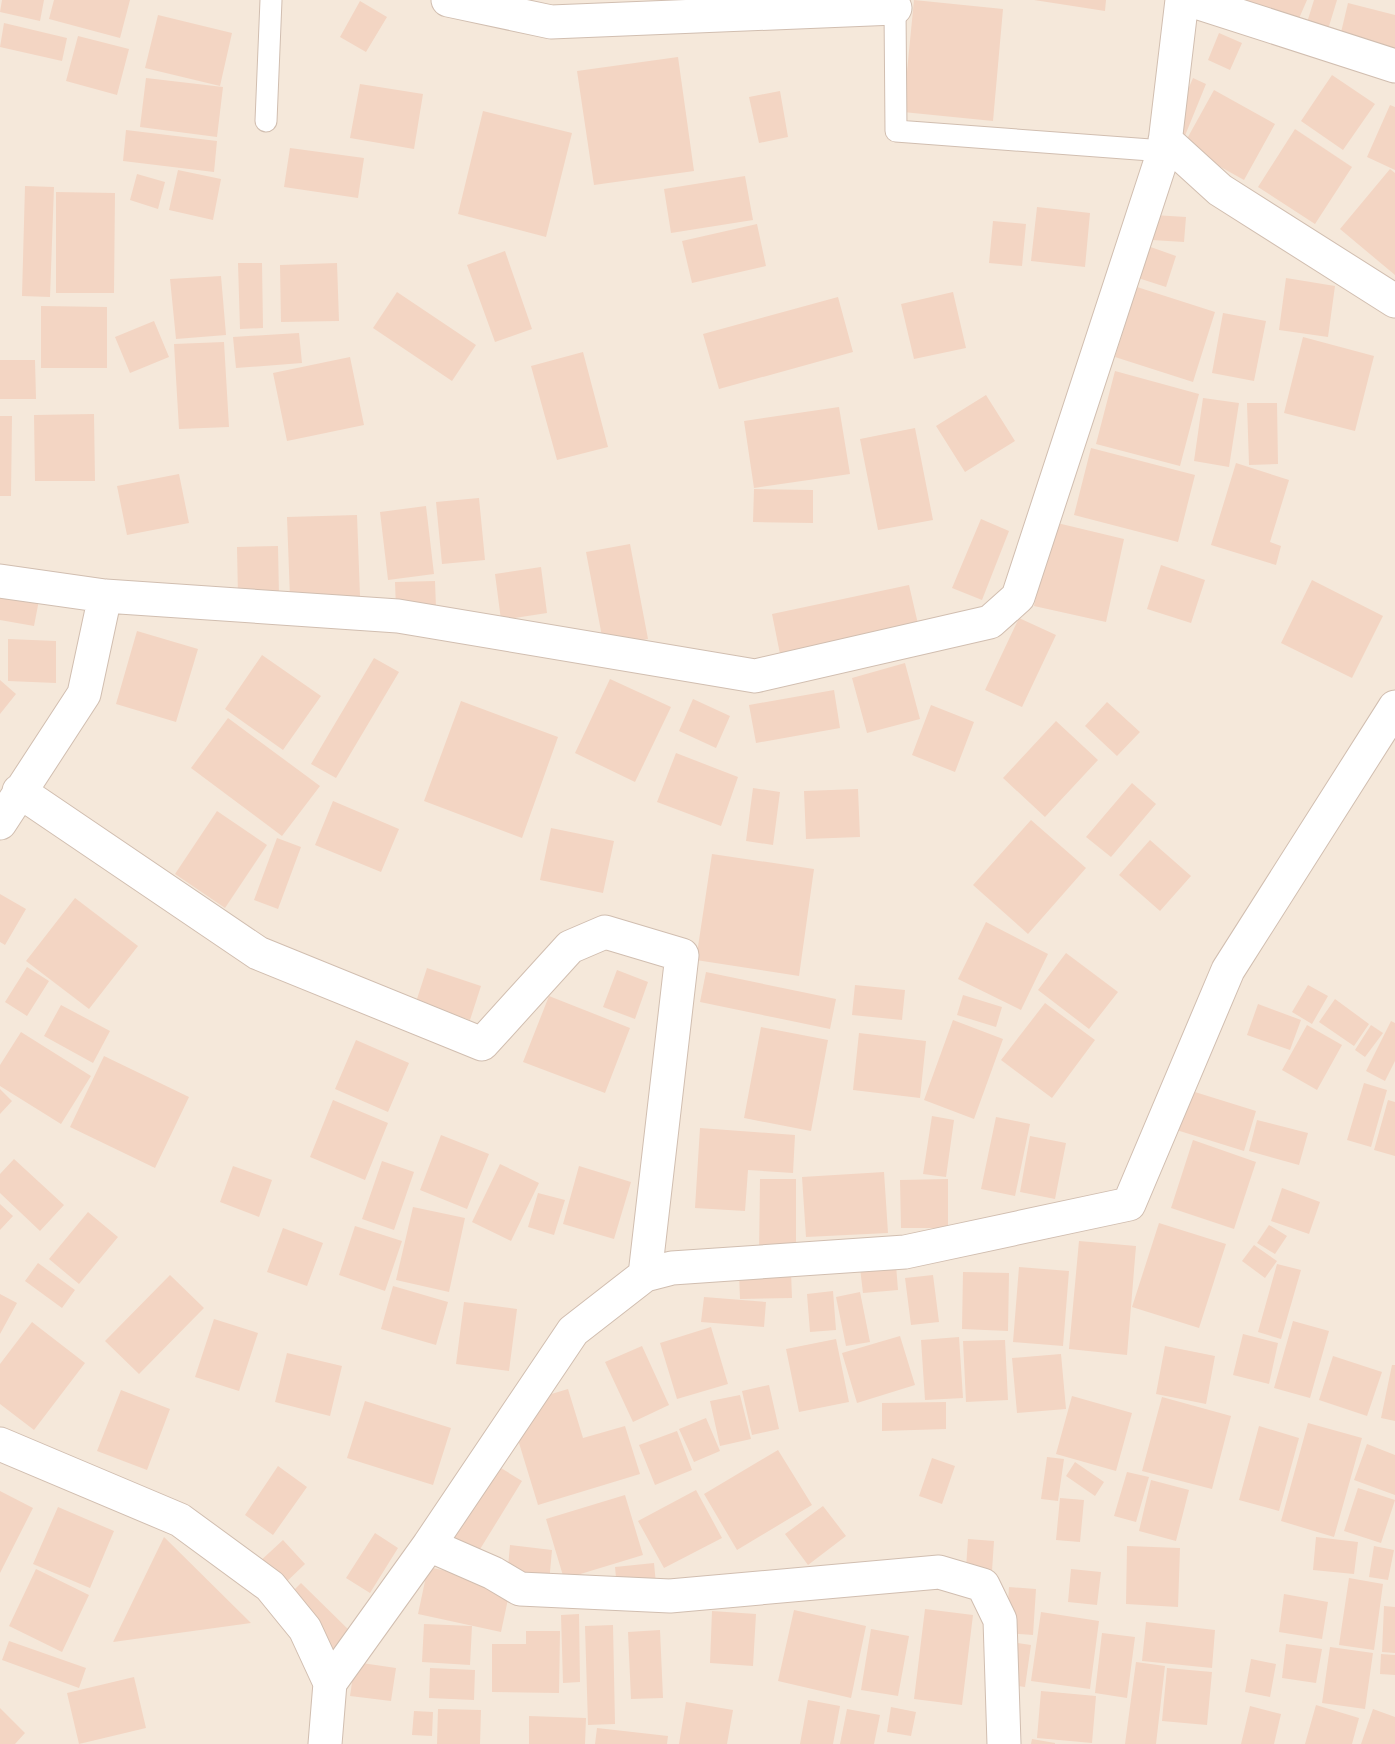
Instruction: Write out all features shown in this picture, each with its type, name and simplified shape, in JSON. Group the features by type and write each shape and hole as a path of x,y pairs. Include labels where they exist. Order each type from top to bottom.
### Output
{"street":[{"path":"448,0 550,11 895,8"},
{"path":"0,581 105,596 398,616 755,676 990,622 1018,597 1164,145 1182,0"},
{"path":"1190,0 1395,66"},
{"path":"1164,145 1220,190 1395,301"},
{"path":"0,823 84,694 105,596"},
{"path":"330,1683 429,1545 573,1331 645,1275 672,1268 904,1252 1129,1204 1228,970 1395,707"},
{"path":"19,791 258,953 483,1044 570,947 605,932 682,955 645,1275"},
{"path":"0,1444 180,1520 270,1586 305,1629 330,1683 325,1744"},
{"path":"429,1545 493,1573 520,1589 670,1596 939,1572 982,1585 1000,1620 1004,1744"}],"lane":[{"path":"266,121 272,0"},
{"path":"895,8 896,131 1164,145"}],"shaded area":[{"path":"0,0 1395,0 1395,1744 0,1744"}],"building":[{"path":"2,0 44,0 40,21 0,12"},
{"path":"54,0 130,0 120,38 49,19"},
{"path":"914,0 1003,9 993,121 903,112"},
{"path":"1034,0 1106,0 1105,11"},
{"path":"1246,0 1307,0 1297,23"},
{"path":"1314,0 1337,0 1326,36 1305,29"},
{"path":"360,1 387,17 366,52 340,37"},
{"path":"1348,3 1395,15 1395,59 1338,45"},
{"path":"158,15 232,33 220,86 145,68"},
{"path":"4,23 67,38 62,61 0,47"},
{"path":"1219,33 1242,43 1230,70 1208,60"},
{"path":"78,36 129,49 117,95 66,81"},
{"path":"678,57 694,171 594,185 577,71"},
{"path":"1332,75 1375,104 1343,150 1301,121"},
{"path":"146,78 223,87 217,137 140,127"},
{"path":"1193,78 1206,84 1182,143 1168,136"},
{"path":"360,84 423,94 414,149 350,138"},
{"path":"1214,90 1275,124 1244,180 1183,146"},
{"path":"780,91 788,137 759,143 749,97"},
{"path":"1390,105 1395,107 1395,170 1367,157"},
{"path":"483,111 572,133 546,237 458,214"},
{"path":"1295,129 1352,167 1315,224 1258,187"},
{"path":"126,130 217,141 214,172 123,161"},
{"path":"290,148 364,158 358,198 284,187"},
{"path":"1390,169 1395,173 1395,275 1340,229"},
{"path":"178,170 221,179 213,220 169,210"},
{"path":"137,174 165,182 158,209 130,200"},
{"path":"745,176 753,220 671,233 664,189"},
{"path":"25,186 54,187 50,297 22,296"},
{"path":"56,192 115,193 114,293 56,293"},
{"path":"1037,207 1090,213 1085,267 1031,261"},
{"path":"1154,215 1186,217 1184,242 1152,240"},
{"path":"993,221 1026,224 1022,266 989,263"},
{"path":"757,224 766,266 692,283 682,241"},
{"path":"1145,245 1176,256 1166,287 1135,277"},
{"path":"505,251 532,329 495,342 467,265"},
{"path":"238,263 262,263 263,328 240,329"},
{"path":"337,263 339,321 281,322 280,265"},
{"path":"221,276 226,335 176,339 170,279"},
{"path":"1286,278 1335,286 1328,337 1279,330"},
{"path":"1137,287 1215,312 1193,382 1115,357"},
{"path":"397,292 476,345 452,381 373,328"},
{"path":"953,292 966,348 914,359 901,304"},
{"path":"838,297 853,352 719,389 703,334"},
{"path":"41,306 107,307 107,368 41,368"},
{"path":"1223,313 1266,321 1254,381 1212,373"},
{"path":"154,321 169,357 130,373 115,337"},
{"path":"299,333 302,363 236,368 233,337"},
{"path":"1303,337 1374,356 1355,431 1284,413"},
{"path":"224,342 229,427 179,429 174,344"},
{"path":"583,352 608,447 557,460 531,366"},
{"path":"350,357 364,425 287,441 273,373"},
{"path":"0,360 35,360 36,399 0,399"},
{"path":"1115,371 1199,394 1180,466 1096,444"},
{"path":"986,395 1015,441 965,472 936,426"},
{"path":"1203,398 1239,403 1229,467 1194,461"},
{"path":"1247,403 1277,403 1278,464 1249,465"},
{"path":"839,407 850,474 754,488 744,421"},
{"path":"94,414 95,481 35,481 34,415"},
{"path":"0,416 12,416 11,496 0,496"},
{"path":"915,428 933,520 878,530 860,439"},
{"path":"1091,448 1195,475 1178,542 1074,515"},
{"path":"1236,463 1289,480 1270,542 1281,546 1276,565 1211,545"},
{"path":"179,474 189,523 127,535 117,486"},
{"path":"754,489 813,490 813,523 753,522"},
{"path":"479,498 485,560 442,564 436,502"},
{"path":"426,506 434,574 388,580 380,512"},
{"path":"357,515 360,596 290,598 287,517"},
{"path":"981,519 1009,531 982,600 952,588"},
{"path":"1053,522 1124,539 1106,622 1034,606"},
{"path":"630,544 648,639 604,647 586,552"},
{"path":"278,546 279,596 238,597 237,547"},
{"path":"1161,565 1205,580 1191,623 1147,609"},
{"path":"541,567 547,613 501,620 495,574"},
{"path":"1312,580 1383,616 1352,678 1281,643"},
{"path":"435,581 436,608 396,609 395,582"},
{"path":"909,585 918,624 780,654 772,614"},
{"path":"0,592 39,600 34,626 0,620"},
{"path":"1019,618 1056,635 1022,707 985,690"},
{"path":"137,631 198,649 176,722 116,704"},
{"path":"8,639 56,641 56,683 8,681"},
{"path":"262,655 321,696 283,750 225,709"},
{"path":"374,658 399,672 336,778 311,764"},
{"path":"905,663 920,719 867,733 852,678"},
{"path":"610,679 671,707 635,782 575,753"},
{"path":"0,680 16,694 0,714"},
{"path":"834,690 840,728 756,743 749,705"},
{"path":"693,699 730,716 716,748 679,731"},
{"path":"461,701 558,737 522,838 424,801"},
{"path":"1107,702 1140,732 1117,756 1085,726"},
{"path":"931,705 974,722 955,772 912,755"},
{"path":"228,718 320,786 282,836 191,768"},
{"path":"1056,721 1098,760 1045,817 1003,778"},
{"path":"676,753 738,777 721,826 657,802"},
{"path":"1132,783 1156,804 1111,857 1086,837"},
{"path":"753,788 780,792 773,845 746,841"},
{"path":"858,789 860,837 806,839 804,791"},
{"path":"333,801 399,829 381,872 315,845"},
{"path":"217,811 267,845 225,908 175,874"},
{"path":"1031,820 1086,868 1028,934 973,885"},
{"path":"551,828 614,841 603,893 540,880"},
{"path":"277,838 301,847 278,909 254,900"},
{"path":"1150,840 1191,876 1160,911 1119,875"},
{"path":"712,854 814,869 799,976 696,960"},
{"path":"0,894 26,909 5,945 0,942"},
{"path":"75,898 138,946 89,1009 26,961"},
{"path":"986,922 1048,954 1021,1010 958,979"},
{"path":"1066,953 1118,992 1089,1029 1038,990"},
{"path":"27,967 49,981 27,1016 5,1002"},
{"path":"427,968 481,986 470,1020 416,1002"},
{"path":"617,970 648,982 635,1019 603,1007"},
{"path":"706,972 836,999 830,1029 700,1002"},
{"path":"855,985 905,990 902,1020 852,1015"},
{"path":"1308,985 1328,996 1312,1024 1292,1012"},
{"path":"963,995 1002,1007 996,1027 957,1015"},
{"path":"549,996 630,1028 605,1093 523,1062"},
{"path":"1335,999 1369,1024 1354,1046 1319,1022"},
{"path":"1045,1003 1095,1040 1052,1098 1001,1060"},
{"path":"1258,1004 1301,1020 1290,1050 1247,1035"},
{"path":"61,1005 110,1031 93,1063 44,1036"},
{"path":"953,1020 1003,1039 974,1119 924,1100"},
{"path":"1391,1021 1395,1023 1395,1061 1385,1081 1366,1071"},
{"path":"1307,1025 1342,1045 1317,1090 1282,1070"},
{"path":"1371,1025 1383,1033 1365,1057 1355,1050"},
{"path":"761,1027 828,1040 811,1131 744,1118"},
{"path":"21,1032 91,1076 61,1124 0,1086 0,1065"},
{"path":"859,1033 926,1041 920,1098 853,1090"},
{"path":"356,1040 409,1063 388,1112 335,1089"},
{"path":"104,1056 189,1097 155,1168 70,1127"},
{"path":"1364,1083 1387,1090 1371,1147 1347,1140"},
{"path":"1182,1088 1256,1111 1244,1151 1170,1128"},
{"path":"0,1089 12,1101 0,1114"},
{"path":"333,1100 388,1123 365,1180 310,1157"},
{"path":"1388,1100 1395,1102 1395,1156 1374,1150"},
{"path":"932,1116 954,1120 946,1177 923,1174"},
{"path":"996,1117 1030,1124 1015,1196 981,1189"},
{"path":"1257,1120 1308,1133 1299,1165 1249,1151"},
{"path":"700,1128 795,1135 793,1173 748,1170 745,1211 695,1208"},
{"path":"441,1135 489,1154 467,1209 420,1190"},
{"path":"1030,1136 1066,1143 1055,1199 1020,1192"},
{"path":"1193,1140 1256,1162 1234,1229 1171,1208"},
{"path":"14,1159 64,1205 40,1231 0,1193 0,1174"},
{"path":"382,1161 414,1172 394,1230 362,1219"},
{"path":"500,1164 539,1183 511,1241 472,1222"},
{"path":"233,1166 272,1180 259,1217 220,1202"},
{"path":"579,1166 631,1182 614,1239 563,1224"},
{"path":"884,1172 888,1233 806,1237 802,1177"},
{"path":"760,1179 796,1179 796,1254 759,1254"},
{"path":"948,1179 948,1228 901,1228 900,1180"},
{"path":"1282,1188 1320,1202 1309,1234 1271,1221"},
{"path":"538,1193 565,1200 554,1235 528,1227"},
{"path":"0,1204 13,1216 0,1230"},
{"path":"413,1207 465,1218 449,1292 396,1280"},
{"path":"88,1212 118,1237 79,1284 49,1259"},
{"path":"1159,1223 1226,1244 1199,1328 1132,1307"},
{"path":"1269,1225 1287,1236 1275,1254 1257,1243"},
{"path":"355,1226 402,1241 385,1291 339,1275"},
{"path":"283,1228 323,1243 307,1286 267,1272"},
{"path":"1079,1241 1136,1246 1127,1355 1069,1349"},
{"path":"1254,1245 1277,1261 1265,1278 1242,1261"},
{"path":"38,1263 75,1290 62,1308 25,1281"},
{"path":"1277,1264 1301,1270 1281,1339 1258,1332"},
{"path":"896,1265 898,1290 863,1293 860,1268"},
{"path":"1019,1267 1069,1271 1063,1346 1013,1342"},
{"path":"791,1272 792,1298 740,1299 739,1273"},
{"path":"963,1272 1009,1273 1008,1331 962,1329"},
{"path":"170,1275 204,1308 139,1374 105,1341"},
{"path":"933,1275 939,1322 911,1325 905,1278"},
{"path":"393,1286 448,1302 436,1345 381,1329"},
{"path":"833,1291 836,1330 810,1332 807,1294"},
{"path":"860,1292 870,1342 846,1346 836,1297"},
{"path":"0,1294 17,1303 0,1334"},
{"path":"704,1297 766,1302 764,1327 701,1322"},
{"path":"464,1302 517,1309 509,1371 456,1364"},
{"path":"214,1319 258,1333 239,1391 195,1377"},
{"path":"1293,1321 1329,1331 1310,1398 1274,1388"},
{"path":"32,1322 85,1363 34,1430 0,1404 0,1364"},
{"path":"711,1327 728,1384 677,1399 660,1343"},
{"path":"1243,1334 1278,1343 1269,1384 1233,1375"},
{"path":"900,1336 915,1385 857,1403 842,1353"},
{"path":"959,1337 963,1398 925,1400 921,1340"},
{"path":"836,1339 849,1402 799,1412 786,1349"},
{"path":"1005,1340 1008,1400 966,1402 963,1341"},
{"path":"642,1346 669,1405 633,1422 605,1362"},
{"path":"1165,1346 1215,1356 1206,1404 1156,1394"},
{"path":"287,1353 342,1366 330,1416 275,1402"},
{"path":"1061,1354 1066,1409 1017,1413 1012,1358"},
{"path":"1333,1356 1382,1372 1367,1416 1319,1400"},
{"path":"1392,1365 1395,1365 1395,1421 1381,1418"},
{"path":"769,1385 779,1429 752,1435 742,1391"},
{"path":"568,1389 583,1438 625,1426 640,1474 538,1505 508,1407"},
{"path":"121,1390 170,1409 147,1470 97,1451"},
{"path":"740,1395 751,1439 720,1446 710,1401"},
{"path":"1072,1396 1132,1413 1116,1471 1056,1454"},
{"path":"1162,1397 1231,1416 1212,1489 1142,1471"},
{"path":"365,1401 451,1428 433,1485 347,1458"},
{"path":"946,1402 946,1429 882,1431 882,1403"},
{"path":"706,1418 720,1451 694,1462 679,1429"},
{"path":"1308,1423 1362,1438 1334,1537 1281,1521"},
{"path":"1259,1426 1299,1438 1279,1511 1239,1500"},
{"path":"677,1431 692,1470 655,1485 639,1445"},
{"path":"1367,1444 1395,1455 1395,1495 1354,1480"},
{"path":"778,1450 812,1505 737,1550 704,1494"},
{"path":"1047,1457 1064,1459 1058,1501 1041,1499"},
{"path":"932,1458 955,1466 942,1504 919,1496"},
{"path":"1075,1462 1104,1482 1095,1496 1066,1476"},
{"path":"496,1465 522,1481 474,1559 448,1543"},
{"path":"278,1466 307,1487 273,1535 245,1515"},
{"path":"1127,1472 1149,1477 1136,1522 1114,1516"},
{"path":"1151,1480 1189,1490 1176,1541 1139,1531"},
{"path":"1358,1488 1395,1500 1381,1543 1344,1531"},
{"path":"696,1490 722,1538 664,1568 638,1521"},
{"path":"0,1491 33,1508 0,1573"},
{"path":"625,1495 643,1555 564,1579 546,1519"},
{"path":"1060,1498 1084,1500 1080,1542 1056,1540"},
{"path":"823,1506 846,1536 808,1565 785,1534"},
{"path":"58,1507 114,1531 90,1588 33,1564"},
{"path":"375,1533 398,1548 370,1593 346,1578"},
{"path":"164,1537 251,1623 113,1642"},
{"path":"1316,1537 1358,1542 1354,1574 1313,1570"},
{"path":"968,1539 994,1541 992,1571 966,1568"},
{"path":"283,1540 305,1564 280,1588 257,1564"},
{"path":"510,1545 552,1550 549,1583 507,1578"},
{"path":"1127,1546 1180,1548 1178,1607 1126,1604"},
{"path":"1374,1546 1394,1550 1388,1580 1369,1577"},
{"path":"654,1563 656,1584 617,1588 615,1567"},
{"path":"428,1567 511,1585 501,1632 418,1614"},
{"path":"36,1569 89,1595 62,1652 9,1626"},
{"path":"1071,1569 1101,1572 1097,1605 1068,1602"},
{"path":"1349,1578 1383,1584 1374,1650 1339,1645"},
{"path":"301,1583 353,1634 336,1651 284,1600"},
{"path":"1009,1587 1036,1589 1033,1635 1006,1633"},
{"path":"1284,1594 1328,1602 1322,1639 1279,1632"},
{"path":"1384,1606 1395,1607 1395,1653 1382,1652"},
{"path":"925,1609 973,1615 962,1705 914,1699"},
{"path":"794,1610 866,1626 851,1698 778,1681"},
{"path":"712,1611 756,1614 753,1666 710,1663"},
{"path":"1041,1612 1099,1621 1090,1689 1031,1681"},
{"path":"579,1614 580,1682 563,1683 561,1615"},
{"path":"1146,1622 1215,1630 1212,1668 1142,1661"},
{"path":"424,1624 472,1626 470,1665 422,1662"},
{"path":"613,1625 615,1724 588,1725 585,1626"},
{"path":"871,1629 909,1636 898,1696 861,1690"},
{"path":"660,1630 663,1698 631,1699 628,1632"},
{"path":"526,1631 560,1631 559,1693 492,1692 492,1644 526,1644"},
{"path":"1102,1633 1135,1637 1127,1698 1095,1693"},
{"path":"9,1641 86,1668 79,1688 2,1660"},
{"path":"1010,1642 1031,1645 1025,1687 1004,1684"},
{"path":"1286,1644 1322,1649 1316,1683 1282,1678"},
{"path":"1330,1647 1373,1653 1365,1709 1322,1703"},
{"path":"1381,1654 1395,1655 1395,1675 1380,1674"},
{"path":"1251,1659 1276,1664 1270,1697 1245,1692"},
{"path":"355,1662 396,1668 391,1701 350,1696"},
{"path":"1136,1662 1165,1666 1156,1744 1125,1744"},
{"path":"430,1668 475,1670 474,1700 429,1698"},
{"path":"1167,1668 1212,1672 1207,1725 1162,1721"},
{"path":"134,1677 146,1728 79,1744 67,1693"},
{"path":"1041,1691 1096,1696 1092,1743 1037,1738"},
{"path":"808,1700 840,1706 833,1744 800,1744"},
{"path":"686,1702 733,1710 727,1744 679,1744"},
{"path":"1316,1705 1359,1718 1352,1744 1305,1744"},
{"path":"1250,1706 1281,1714 1274,1744 1241,1744"},
{"path":"891,1707 916,1712 911,1736 887,1732"},
{"path":"0,1708 25,1733 15,1744 0,1744"},
{"path":"438,1709 481,1710 480,1744 437,1744"},
{"path":"847,1709 880,1715 874,1744 840,1744"},
{"path":"1373,1709 1395,1717 1395,1744 1361,1744"},
{"path":"414,1711 433,1712 432,1736 412,1735"},
{"path":"529,1716 586,1718 585,1744 529,1744"},
{"path":"597,1728 668,1736 667,1744 595,1744"},
{"path":"1032,1739 1055,1743 1055,1744 1031,1744"}]}
